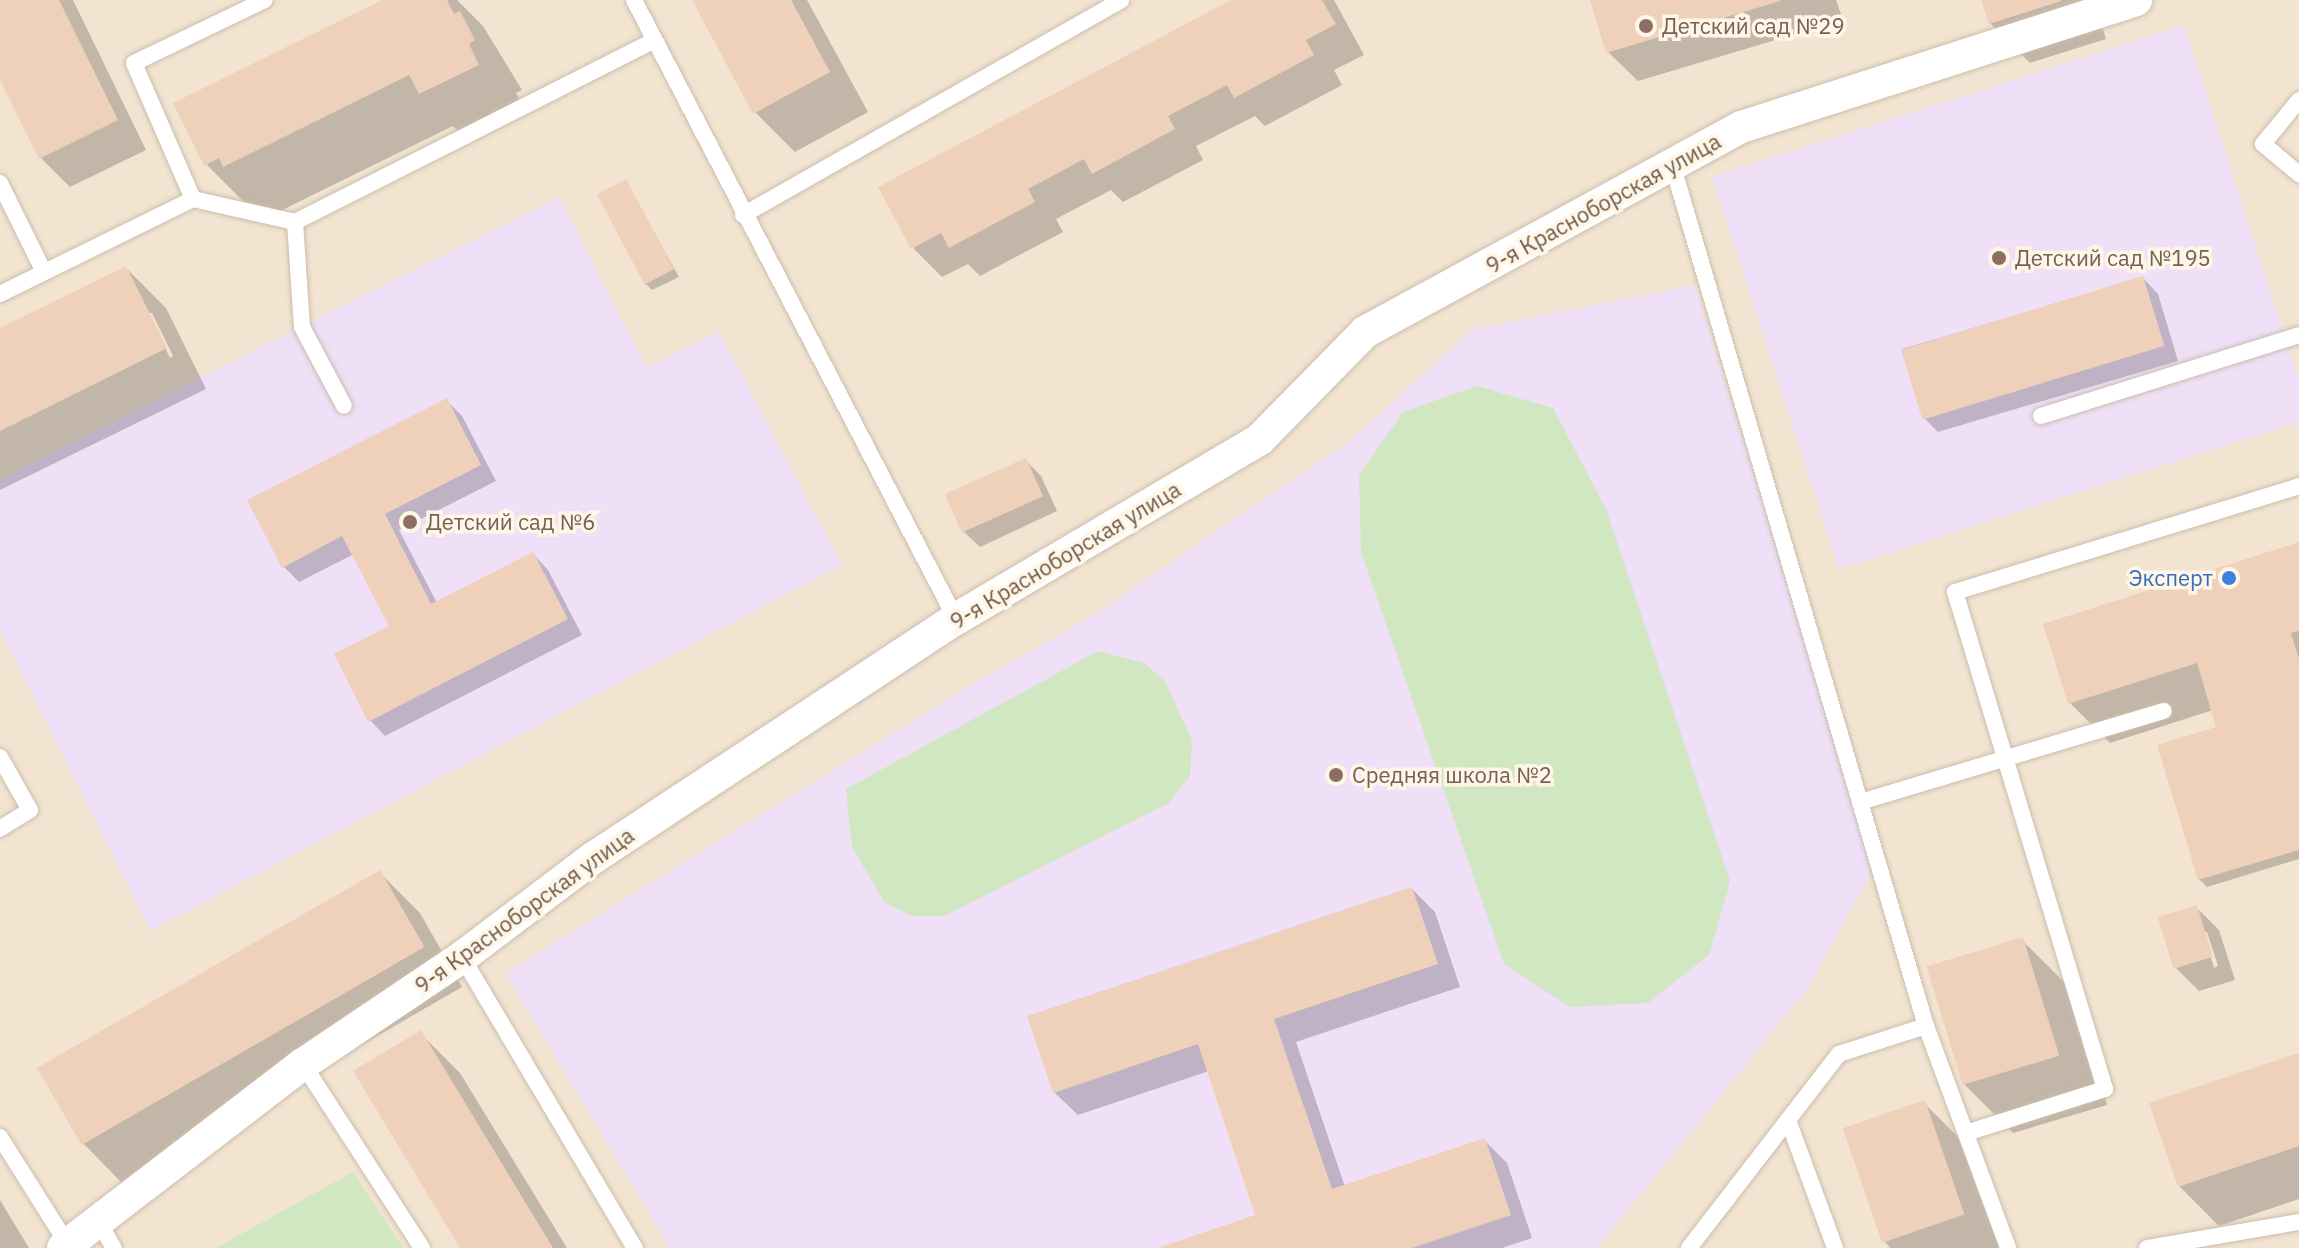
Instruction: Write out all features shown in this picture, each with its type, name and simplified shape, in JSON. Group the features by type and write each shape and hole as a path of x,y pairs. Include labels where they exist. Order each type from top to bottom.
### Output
{"street":[{"name":"9-я Красноборская улица","path":"65,1246 303,1064 462,957 593,858 956,619 1260,439 1365,332 1673,167 1741,127 2136,0"}],"lane":[{"path":"193,199 134,63 265,0"},
{"path":"634,0 743,215 956,619"},
{"path":"743,215 1121,0"},
{"path":"0,294 193,199 295,222 655,40"},
{"path":"2299,100 2263,144 2299,174"},
{"path":"1673,167 1926,1026 2008,1248"},
{"path":"0,183 44,272"},
{"path":"295,222 302,327 344,406"},
{"path":"2041,416 2299,335"},
{"path":"1966,1133 2105,1089 2002,759 1955,592 2299,486"},
{"path":"1860,802 2164,711"},
{"path":"0,757 30,810 0,829"},
{"path":"462,957 635,1248"},
{"path":"1689,1248 1839,1054 1926,1026"},
{"path":"303,1064 422,1248"},
{"path":"1788,1120 1835,1248"},
{"path":"0,1137 65,1246"},
{"path":"97,1219 114,1248"},
{"path":"2147,1248 2299,1222"}],"shaded area":[{"path":"0,0 2299,0 2299,1248 0,1248"},
{"name":"Детский сад №195","path":"2184,25 2299,381 2299,422 1839,569 1712,177"},
{"name":"Детский сад №6","path":"559,197 646,367 719,332 842,565 150,931 0,630 0,479"},
{"name":"Средняя школа №2","path":"1695,285 1875,866 1808,988 1597,1248 670,1248 505,973 971,685 1094,615 1351,440 1473,329"}],"green space":[{"path":"1477,386 1553,408 1606,509 1730,881 1709,955 1648,1003 1570,1007 1504,964 1361,552 1359,475 1403,412"},
{"path":"1098,651 1144,663 1165,681 1192,740 1190,776 1169,803 944,916 912,916 884,902 852,847 846,789"},
{"path":"353,1172 403,1248 216,1248"}],"building":[{"path":"0,0 59,0 118,120 39,159 0,80"},
{"path":"382,0 447,0 454,14 460,11 475,40 469,44 479,65 419,94 409,75 223,167 219,158 204,166 173,103"},
{"path":"692,0 791,0 830,72 753,114"},
{"path":"1231,0 1322,0 1336,24 1306,40 1314,55 1234,98 1227,85 1168,116 1175,129 1092,174 1084,159 1028,189 1035,202 949,248 941,233 911,249 878,187"},
{"name":"Детский сад №29","path":"1590,0 1780,0 1780,1 1606,53"},
{"path":"1981,0 2061,0 2061,1 1989,24"},
{"path":"626,179 674,269 645,285 597,194"},
{"path":"126,266 167,348 0,431 0,328"},
{"path":"2143,276 2164,346 1922,420 1901,350"},
{"path":"447,398 481,465 385,514 431,604 533,552 568,619 368,722 334,654 389,626 342,536 282,568 247,500"},
{"path":"1026,458 1043,496 962,533 945,494"},
{"path":"2299,542 2299,631 2291,633 2299,659 2299,850 2198,880 2157,745 2216,727 2197,663 2068,704 2043,624"},
{"path":"380,870 424,947 82,1145 37,1068"},
{"path":"1412,887 1438,964 1274,1019 1332,1189 1485,1138 1511,1215 1412,1248 1158,1248 1255,1215 1198,1044 1053,1093 1027,1016"},
{"path":"2197,905 2213,957 2174,969 2158,917"},
{"path":"2023,937 2059,1056 1963,1085 1926,967"},
{"path":"421,1030 553,1248 460,1248 353,1071"},
{"path":"2299,1053 2299,1146 2178,1187 2149,1103"},
{"path":"1925,1100 1964,1214 1882,1243 1843,1128"}],"place":[{"name":"Детский сад №29","path":"1646,26"},
{"name":"Детский сад №195","path":"1999,258"},
{"name":"Детский сад №6","path":"410,522"},
{"name":"Эксперт","path":"2229,578"},
{"name":"Средняя школа №2","path":"1336,775"}]}
